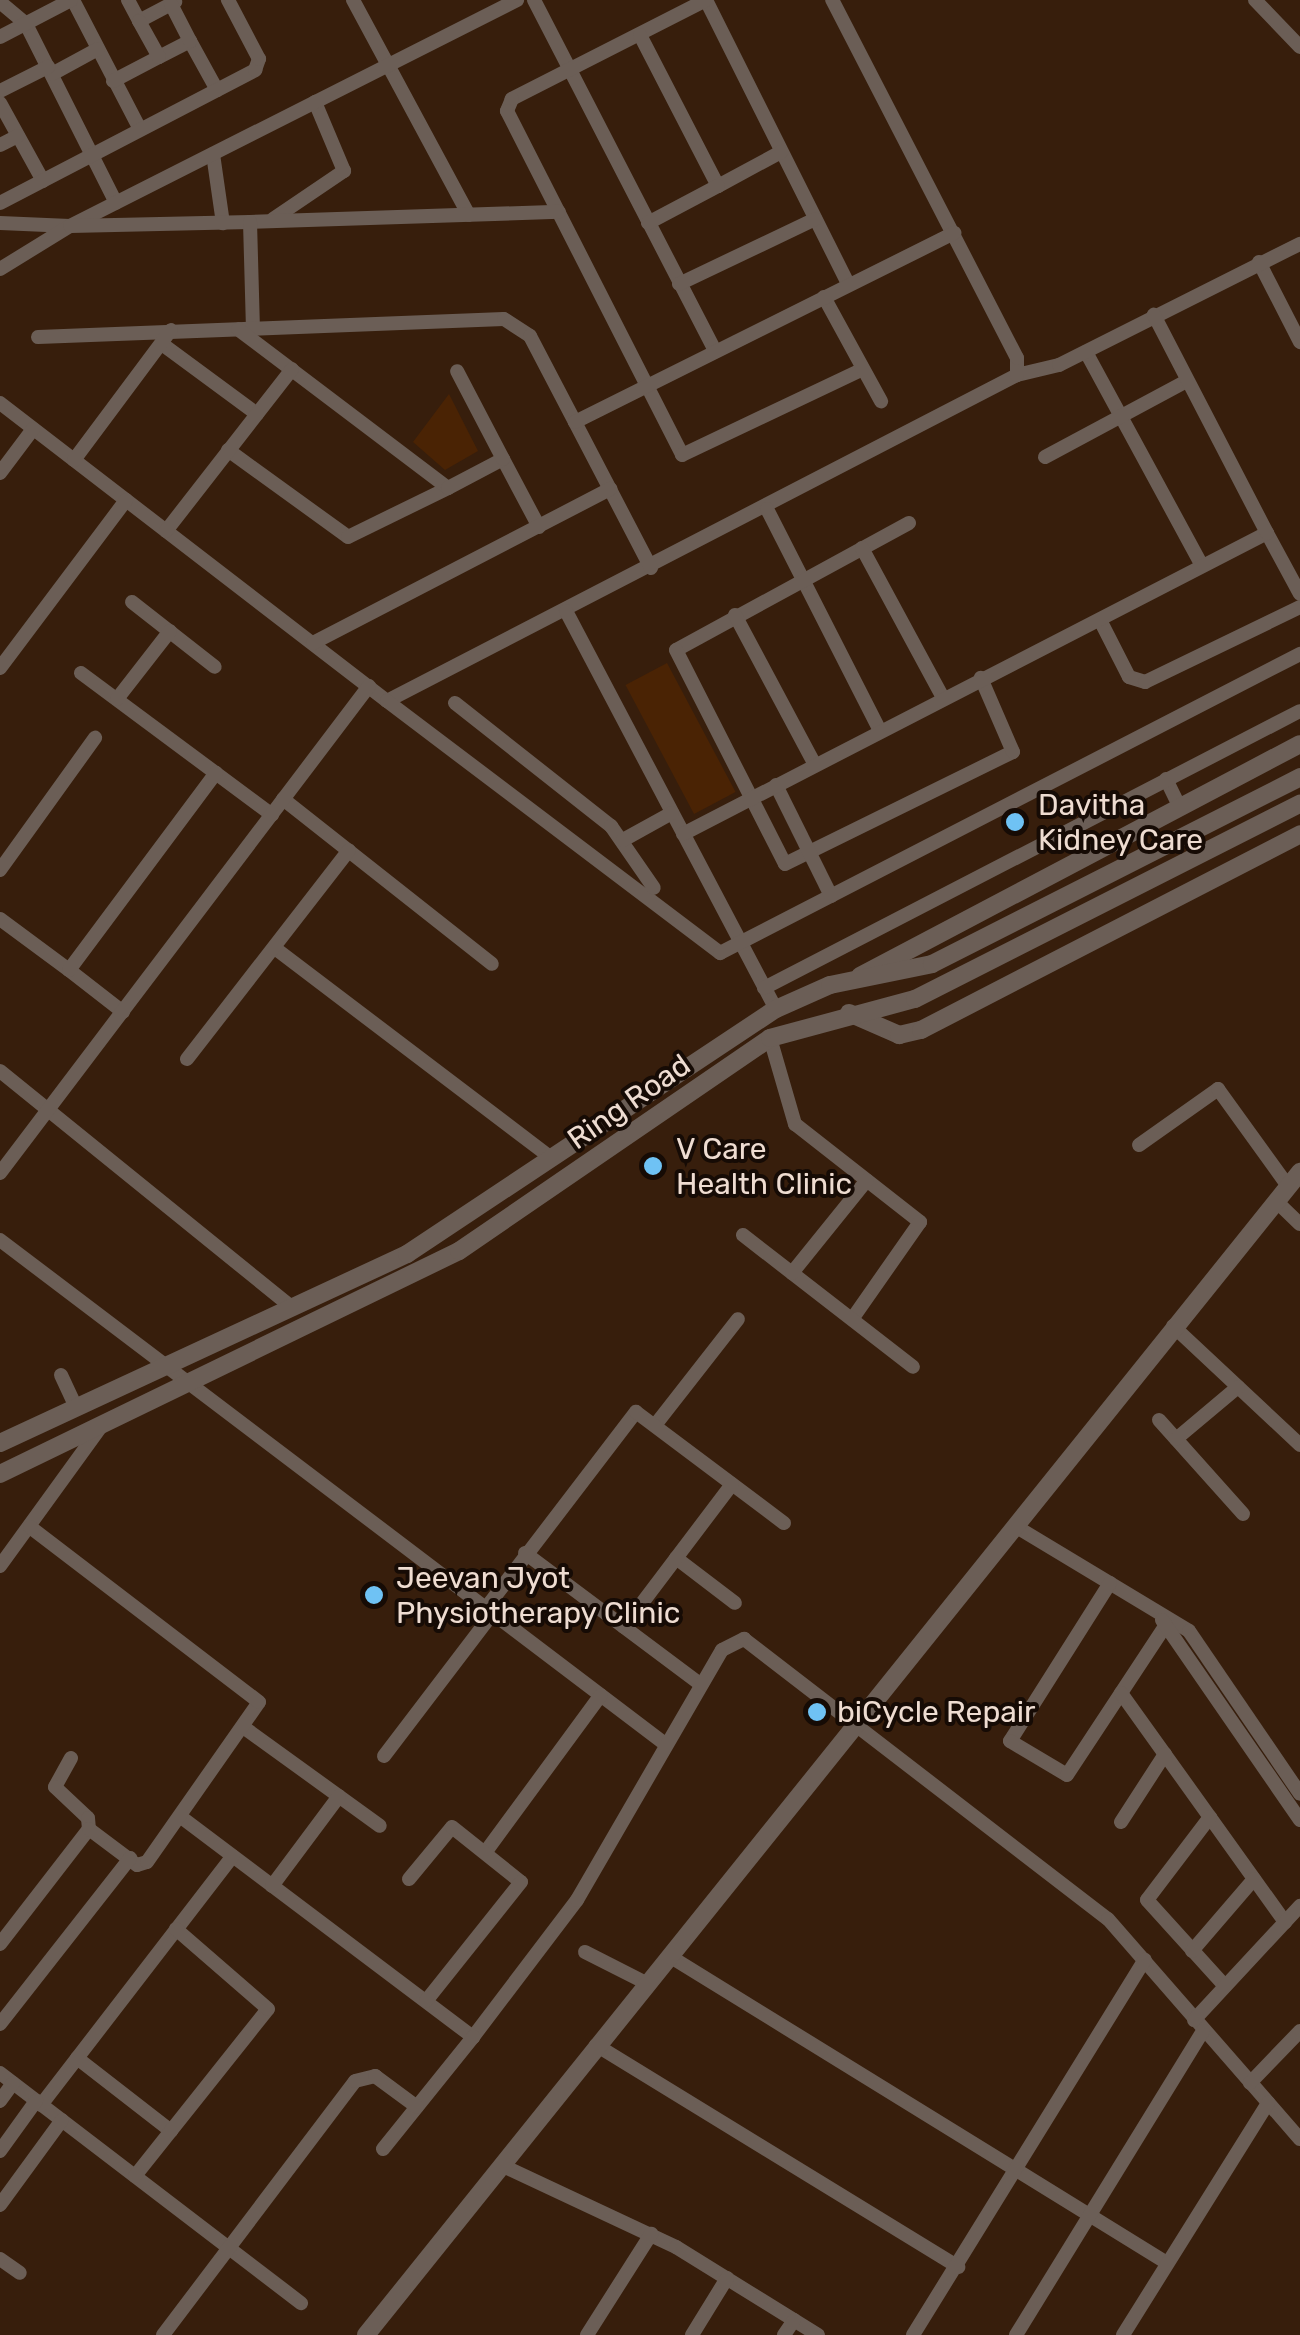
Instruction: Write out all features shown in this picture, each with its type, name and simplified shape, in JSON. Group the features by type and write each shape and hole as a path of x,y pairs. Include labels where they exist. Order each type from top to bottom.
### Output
{"street":[{"path":"0,37 72,0 140,130"},
{"path":"128,0 159,56"},
{"path":"0,203 259,66 228,0"},
{"path":"352,0 468,215"},
{"path":"0,269 70,226 517,0"},
{"path":"534,0 716,351"},
{"path":"832,0 1017,358 1017,376"},
{"path":"1255,0 1300,47"},
{"path":"848,284 705,1 508,105 648,385 676,450 688,456 864,369"},
{"path":"0,2 26,24 116,203"},
{"path":"139,21 175,2 216,90"},
{"path":"640,35 718,186"},
{"path":"114,81 190,41"},
{"path":"0,91 98,49"},
{"path":"0,102 43,181"},
{"path":"272,219 344,171 315,102"},
{"path":"0,146 18,136"},
{"path":"648,223 781,152"},
{"path":"213,154 223,223"},
{"path":"0,223 223,223 559,212"},
{"path":"679,284 815,219"},
{"path":"245,328 250,222"},
{"path":"575,422 954,233"},
{"path":"388,700 768,509 1017,376 1086,352 1300,244"},
{"path":"1259,262 1300,342"},
{"path":"824,297 881,401"},
{"path":"1154,315 1300,594"},
{"path":"38,337 515,322 575,422 651,568"},
{"path":"245,328 292,369 448,488"},
{"path":"74,460 170,330"},
{"path":"162,344 257,414"},
{"path":"1086,352 1125,414 1201,564"},
{"path":"166,531 292,369"},
{"path":"457,371 539,527"},
{"path":"1045,458 1188,382"},
{"path":"0,404 706,948 741,944 1300,654"},
{"path":"0,474 34,429"},
{"path":"228,450 348,537 503,459"},
{"path":"313,643 610,490"},
{"path":"0,668 126,500"},
{"path":"768,509 880,730"},
{"path":"909,523 735,614 676,656 785,864 811,856 1013,752 980,678"},
{"path":"682,834 1267,533"},
{"path":"862,548 943,698"},
{"path":"132,602 216,667"},
{"path":"1100,620 1129,677 1145,682 1300,607"},
{"path":"566,611 776,1009"},
{"path":"735,614 815,764"},
{"path":"116,699 170,631"},
{"path":"81,673 272,814"},
{"path":"0,1172 369,686"},
{"path":"455,702 624,840 654,888"},
{"path":"764,988 1300,711"},
{"path":"0,870 95,738"},
{"path":"851,980 1300,744"},
{"path":"69,970 216,774"},
{"name":"Ring Road","path":"0,1443 408,1254 776,1009 851,980 932,964 1300,777"},
{"path":"1166,779 1179,806"},
{"path":"776,785 831,896"},
{"path":"284,799 492,964"},
{"name":"Ring Road","path":"0,1474 182,1380 343,1313 459,1251 770,1038 936,990 1300,804"},
{"path":"624,840 672,814"},
{"path":"848,1013 899,1035 921,1030 1300,834"},
{"path":"187,1060 350,850"},
{"path":"0,919 124,1012"},
{"path":"276,949 550,1157"},
{"path":"770,1038 785,1111 920,1228 852,1319"},
{"path":"0,1071 293,1308"},
{"path":"1139,1145 1218,1089 1288,1186 1300,1224"},
{"path":"792,1274 866,1180"},
{"path":"366,2335 596,2045 860,1726 1173,1326 1288,1186"},
{"path":"743,1235 913,1367"},
{"path":"0,1240 664,1743"},
{"path":"656,1424 738,1319"},
{"path":"1173,1326 1300,1445"},
{"path":"61,1375 76,1407"},
{"path":"1176,1439 1238,1387"},
{"path":"384,1756 489,1611 525,1553 630,1416 656,1424 784,1523"},
{"path":"0,1566 107,1418"},
{"path":"1159,1420 1243,1514"},
{"path":"624,1627 732,1484"},
{"path":"1015,1526 1156,1611 1198,1641 1300,1794"},
{"path":"30,1527 253,1694 257,1711 147,1862 130,1858 89,1830"},
{"path":"525,1553 700,1684"},
{"path":"676,1558 736,1603"},
{"path":"1110,1583 1010,1741 1067,1775 1166,1625"},
{"path":"1156,1611 1216,1700 1289,1779 1300,1820"},
{"path":"383,2149 576,1900 700,1684 728,1642 744,1640 1097,1910 1300,2139"},
{"path":"1216,1700 1230,1690"},
{"path":"1121,1693 1285,1922"},
{"path":"486,1850 601,1695"},
{"path":"246,1728 380,1826"},
{"path":"1120,1822 1164,1754"},
{"path":"0,1944 89,1830 88,1818 55,1787 70,1758"},
{"path":"272,1886 340,1796"},
{"path":"180,1816 473,2037"},
{"path":"1210,1817 1148,1895 1225,1986"},
{"path":"408,1879 452,1827 486,1850 521,1882 426,2001"},
{"path":"0,2151 78,2058 232,1856"},
{"path":"0,2024 130,1858"},
{"path":"1192,1951 1254,1878"},
{"path":"1016,2335 1199,2025 1225,1986 1300,1906"},
{"path":"135,2176 268,2009 176,1930"},
{"path":"584,1952 648,1984"},
{"path":"671,1957 1167,2263"},
{"path":"914,2335 1145,1960"},
{"path":"1250,2082 1300,2032"},
{"path":"596,2045 958,2267"},
{"path":"78,2058 172,2132"},
{"path":"0,2073 301,2303"},
{"path":"163,2335 355,2081 374,2076 417,2107"},
{"path":"0,2101 13,2083"},
{"path":"1123,2335 1268,2103"},
{"path":"0,2205 62,2120"},
{"path":"501,2165 651,2234 818,2335"},
{"path":"587,2335 651,2234"},
{"path":"0,2258 20,2273"},
{"path":"692,2335 727,2278"},
{"path":"784,2335 794,2320"}],"shaded area":[{"path":"449,394 478,451 445,470 413,442"},
{"path":"667,663 736,792 694,814 626,685"}],"place":[{"name":"Davitha Kidney Care","path":"1015,822"},
{"name":"V Care Health Clinic","path":"653,1166"},
{"name":"Jeevan Jyot Physiotherapy Clinic","path":"374,1595"},
{"name":"biCycle Repair","path":"817,1712"}]}
